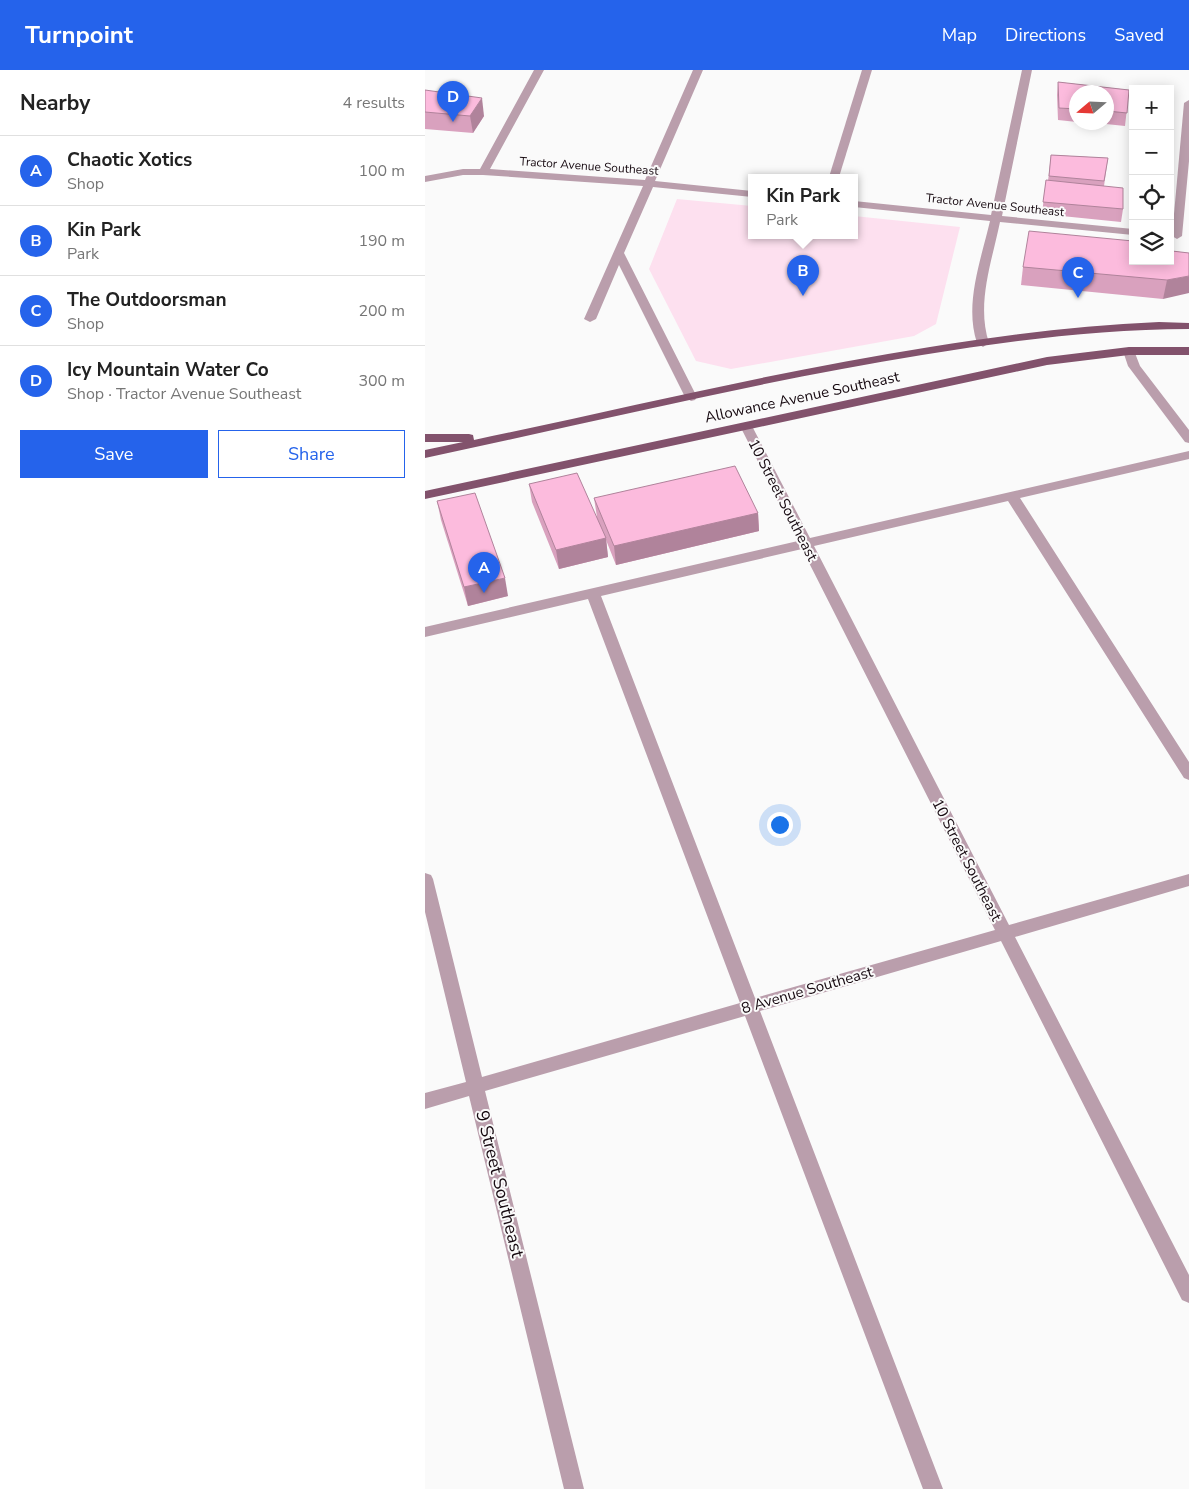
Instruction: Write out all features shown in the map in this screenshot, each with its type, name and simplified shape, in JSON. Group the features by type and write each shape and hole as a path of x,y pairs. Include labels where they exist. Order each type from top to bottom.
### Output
{"main road":[{"name":"Allowance Avenue Southeast","path":"425,454 691,396 897,355 1097,329 1134,326 1189,326"},
{"name":"Allowance Avenue Southeast","path":"425,495 1038,363 1084,355 1129,351 1189,351"},
{"path":"425,438 503,438"}],"street":[{"path":"483,172 539,70"},
{"path":"590,319 698,70"},
{"path":"835,174 867,70"},
{"path":"983,343 978,328 977,311 1027,70"},
{"path":"1189,103 1174,236 1189,237"},
{"name":"Tractor Avenue Southeast","path":"425,179 463,172 483,172 649,183 748,194"},
{"name":"Tractor Avenue Southeast","path":"858,204 1129,232"},
{"path":"618,251 691,396"},
{"path":"1129,351 1134,366 1189,439"},
{"name":"10 Street Southeast","path":"746,426 1189,1294"},
{"path":"425,632 1189,455"},
{"path":"1011,495 1189,774"},
{"path":"593,593 933,1489"},
{"name":"9 Street Southeast","path":"425,879 574,1489"},
{"name":"8 Avenue Southeast","path":"425,1101 1189,880"}],"shaded area":[{"path":"677,199 748,206 748,239 858,239 858,216 960,227 936,324 914,336 731,369 696,361 649,269"}],"building":[{"path":"1058,82 1085,85 1069,85 1069,109 1059,108"},
{"path":"1114,88 1129,90 1127,113 1114,112"},
{"path":"425,90 482,98 470,116 425,112"},
{"path":"1051,155 1108,158 1104,181 1049,176"},
{"path":"1046,180 1123,188 1123,209 1043,202"},
{"path":"1029,231 1129,241 1129,265 1174,265 1174,251 1189,253 1189,276 1167,280 1023,267"},
{"path":"735,466 758,513 614,546 594,498"},
{"path":"577,473 606,538 556,550 529,484"},
{"path":"475,493 505,578 464,587 437,501"}],"place":[{"name":"Icy Mountain Water Co","path":"453,122"},
{"name":"Kin Park","path":"803,296"},
{"name":"The Outdoorsman","path":"1078,298"},
{"name":"Chaotic Xotics","path":"484,593"}]}
